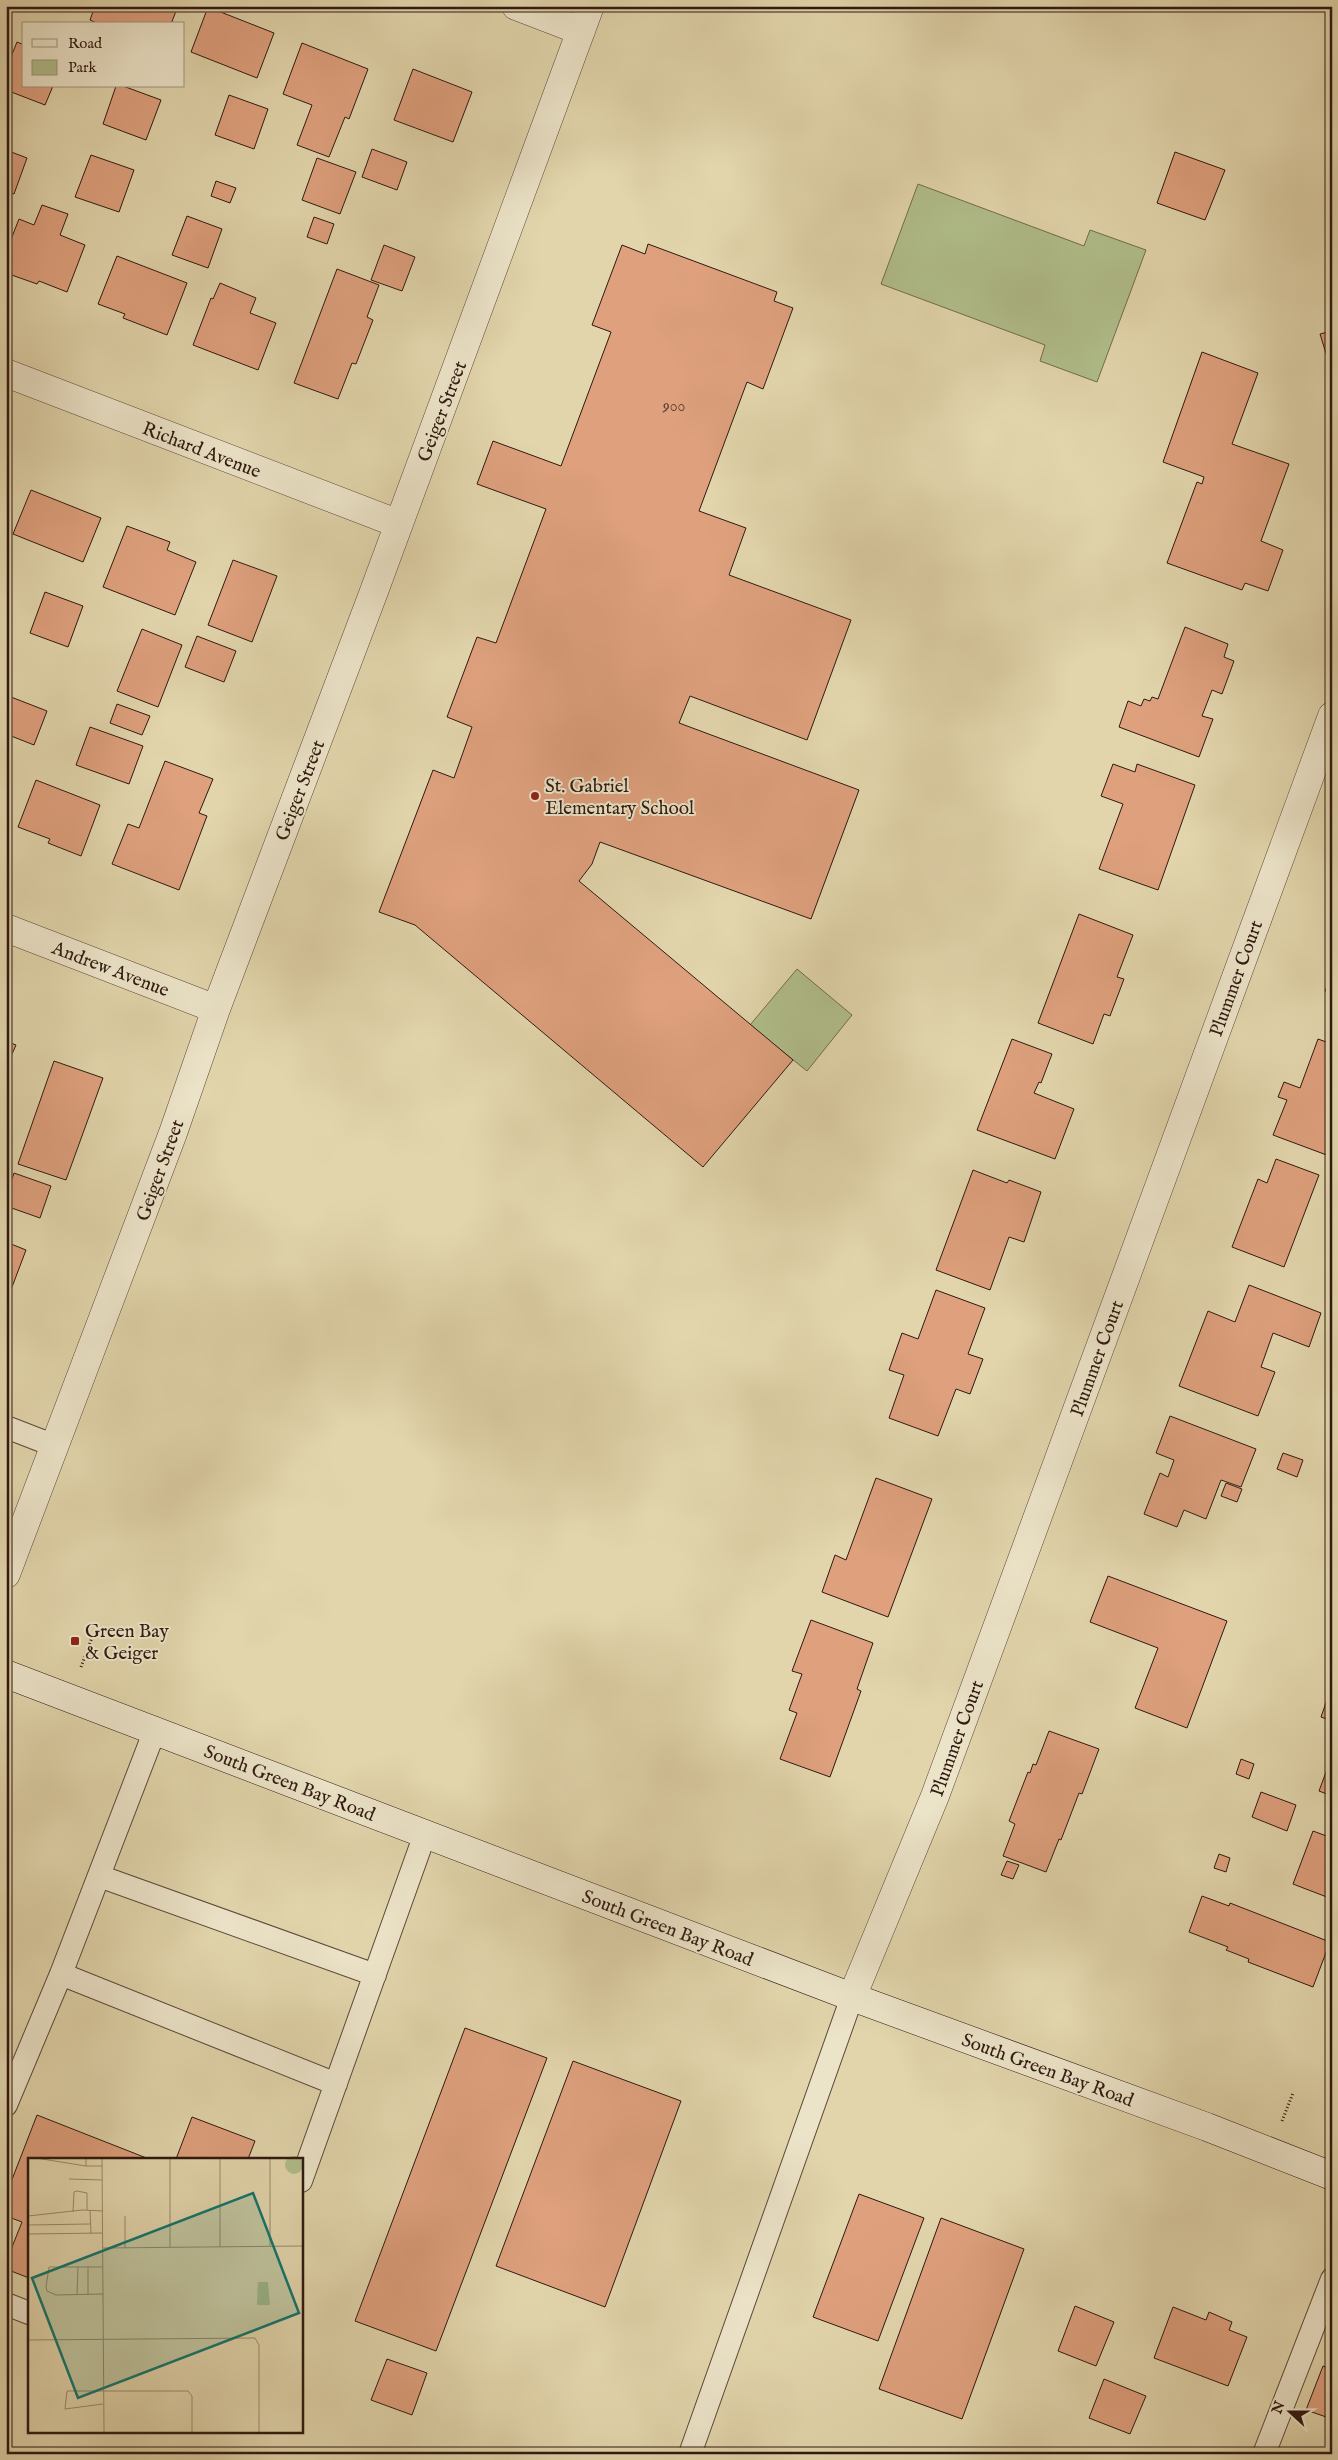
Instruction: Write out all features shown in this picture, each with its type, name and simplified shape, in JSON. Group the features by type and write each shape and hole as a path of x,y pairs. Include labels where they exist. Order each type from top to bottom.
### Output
{"street":[{"path":"516,6 586,19"},
{"name":"Geiger Street","path":"6,1574 169,1142 216,1010 586,19"},
{"name":"Richard Avenue","path":"6,373 398,524"},
{"name":"Plummer Court","path":"852,1997 934,1796 1332,716"},
{"name":"Andrew Avenue","path":"6,928 216,1010"},
{"name":"South Green Bay Road","path":"6,1674 852,1997 1198,2124 1332,2176"}],"lane":[{"path":"6,1427 55,1446"},
{"path":"6,2105 61,1974 155,1730"},
{"path":"302,2178 425,1834"},
{"path":"98,1876 375,1975"},
{"path":"61,1974 336,2084"},
{"path":"690,2454 852,1997"},
{"path":"1264,2454 1327,2304 1332,2279"},
{"path":"6,2304 28,2313"}],"path":[{"path":"85,1656 93,1635"}],"green space":[{"path":"918,184 1084,246 1090,230 1146,250 1097,382 1040,361 1045,345 881,284"},
{"path":"797,969 852,1015 807,1071 750,1025"}],"building":[{"path":"95,6 178,6 172,22 94,22 90,20"},
{"path":"208,7 274,33 257,78 191,52"},
{"path":"17,42 22,44 22,88 52,88 45,105 6,90 6,69"},
{"path":"302,43 368,69 349,119 345,117 329,157 297,145 312,105 283,94"},
{"path":"413,69 472,92 453,142 394,120"},
{"path":"115,88 128,88 161,100 146,140 103,124"},
{"path":"229,95 268,109 254,149 215,135"},
{"path":"372,149 407,162 397,190 362,177"},
{"path":"6,150 27,158 14,194 6,191"},
{"path":"1175,152 1225,170 1205,220 1157,203"},
{"path":"91,155 134,170 119,212 75,197"},
{"path":"317,158 356,172 340,214 302,200"},
{"path":"216,181 236,188 230,203 211,196"},
{"path":"42,205 68,214 60,235 85,245 67,292 39,281 37,284 6,273 6,252 19,219 34,225"},
{"path":"187,216 222,229 208,268 172,255"},
{"path":"314,217 334,224 327,244 307,237"},
{"path":"648,244 777,292 774,301 793,308 763,389 747,382 699,511 746,528 729,575 851,620 807,740 690,696 679,723 859,790 811,919 600,842 592,864 579,881 793,1060 703,1167 415,925 379,912 433,770 454,778 472,727 447,717 477,637 496,643 546,509 477,484 493,441 561,466 611,332 592,325 622,245 645,254"},
{"path":"384,245 415,257 402,291 371,280"},
{"path":"117,256 187,283 167,335 123,318 125,314 98,304"},
{"path":"337,269 379,285 367,317 373,320 356,364 352,363 338,399 294,383"},
{"path":"220,283 256,298 250,313 276,323 258,370 193,345 211,298 213,299"},
{"path":"1332,331 1332,373 1320,334"},
{"path":"1202,352 1258,373 1232,444 1289,464 1261,541 1283,550 1268,591 1245,583 1242,590 1167,563 1197,482 1202,484 1204,477 1163,462"},
{"path":"31,490 101,518 83,562 13,534"},
{"path":"127,526 170,542 167,550 196,562 175,615 103,587"},
{"path":"233,560 277,576 252,642 208,625"},
{"path":"45,592 83,606 68,647 30,633"},
{"path":"1185,627 1228,644 1224,657 1234,661 1222,694 1212,690 1202,716 1213,719 1199,757 1119,727 1128,701 1141,706 1144,699 1150,701 1152,697 1158,699"},
{"path":"142,629 182,645 158,707 117,691"},
{"path":"197,636 236,651 224,682 185,667"},
{"path":"11,697 47,711 34,745 6,734 6,710"},
{"path":"117,704 150,716 142,735 110,723"},
{"path":"90,727 143,746 129,784 76,765"},
{"path":"165,761 213,779 199,813 207,816 179,890 112,864 128,824 139,828"},
{"path":"1113,764 1135,772 1137,764 1195,785 1158,890 1099,869 1123,804 1101,796"},
{"path":"36,780 100,805 81,856 48,843 50,839 18,827"},
{"path":"1079,914 1133,935 1117,977 1124,979 1110,1016 1104,1014 1093,1044 1038,1023"},
{"path":"1332,972 1332,994 1325,991"},
{"path":"1012,1039 1052,1054 1041,1083 1039,1082 1034,1093 1074,1109 1055,1159 977,1130"},
{"path":"1318,1039 1332,1044 1332,1157 1273,1135 1287,1100 1278,1097 1284,1082 1300,1088"},
{"path":"6,1041 16,1045 6,1068"},
{"path":"54,1061 103,1078 66,1180 18,1164"},
{"path":"1276,1159 1319,1175 1284,1267 1232,1247 1258,1179 1267,1183"},
{"path":"973,1170 1007,1183 1009,1180 1041,1192 1024,1242 1009,1237 990,1290 936,1270"},
{"path":"14,1173 51,1186 40,1218 6,1206 6,1196"},
{"path":"6,1242 26,1250 6,1303"},
{"path":"1249,1285 1321,1313 1309,1347 1273,1333 1261,1367 1275,1372 1258,1416 1179,1386 1208,1311 1235,1322"},
{"path":"936,1290 985,1308 968,1354 983,1359 970,1394 956,1389 938,1436 889,1418 904,1375 889,1370 902,1333 918,1339"},
{"path":"1170,1416 1256,1449 1241,1487 1221,1480 1206,1519 1184,1510 1177,1527 1144,1514 1160,1473 1168,1477 1174,1460 1156,1453"},
{"path":"1283,1453 1303,1460 1297,1477 1277,1469"},
{"path":"876,1478 932,1499 888,1617 822,1592 835,1555 846,1560"},
{"path":"1226,1483 1242,1489 1237,1502 1221,1496"},
{"path":"1108,1576 1227,1621 1187,1728 1135,1708 1158,1648 1090,1622"},
{"path":"811,1620 873,1643 857,1689 861,1691 830,1777 780,1759 797,1713 789,1710 802,1674 792,1671"},
{"path":"1328,1697 1332,1698 1332,1721 1321,1717"},
{"path":"1049,1731 1099,1749 1082,1794 1079,1793 1061,1840 1059,1839 1046,1872 1003,1856 1015,1824 1009,1821 1028,1772 1030,1773 1033,1764 1036,1765"},
{"path":"1332,1756 1332,1796 1319,1791"},
{"path":"1241,1759 1254,1764 1249,1779 1236,1774"},
{"path":"1261,1792 1296,1805 1287,1831 1252,1817"},
{"path":"1313,1831 1332,1838 1332,1899 1293,1884"},
{"path":"1219,1854 1230,1858 1226,1872 1214,1868"},
{"path":"1007,1861 1019,1865 1013,1879 1001,1875"},
{"path":"1202,1896 1229,1906 1230,1903 1330,1942 1313,1987 1248,1962 1249,1959 1226,1950 1228,1947 1189,1932"},
{"path":"465,2028 547,2058 436,2351 355,2321"},
{"path":"573,2061 681,2101 605,2307 496,2266"},
{"path":"37,2115 146,2158 28,2158 28,2278 6,2269 6,2262 22,2222 6,2216 6,2195"},
{"path":"192,2117 255,2141 248,2158 176,2158"},
{"path":"859,2194 924,2218 878,2341 813,2317"},
{"path":"941,2218 1024,2249 962,2419 879,2389"},
{"path":"1075,2306 1114,2322 1096,2366 1058,2351"},
{"path":"1173,2307 1206,2320 1209,2312 1232,2322 1229,2330 1247,2337 1228,2386 1154,2358"},
{"path":"387,2359 427,2373 412,2415 371,2400"},
{"path":"1323,2366 1332,2369 1332,2419 1306,2410"},
{"path":"1104,2379 1146,2396 1130,2434 1089,2418"}],"place":[{"name":"St. Gabriel Elementary School","path":"535,796"},
{"name":"Green Bay & Geiger","path":"75,1641"}]}
